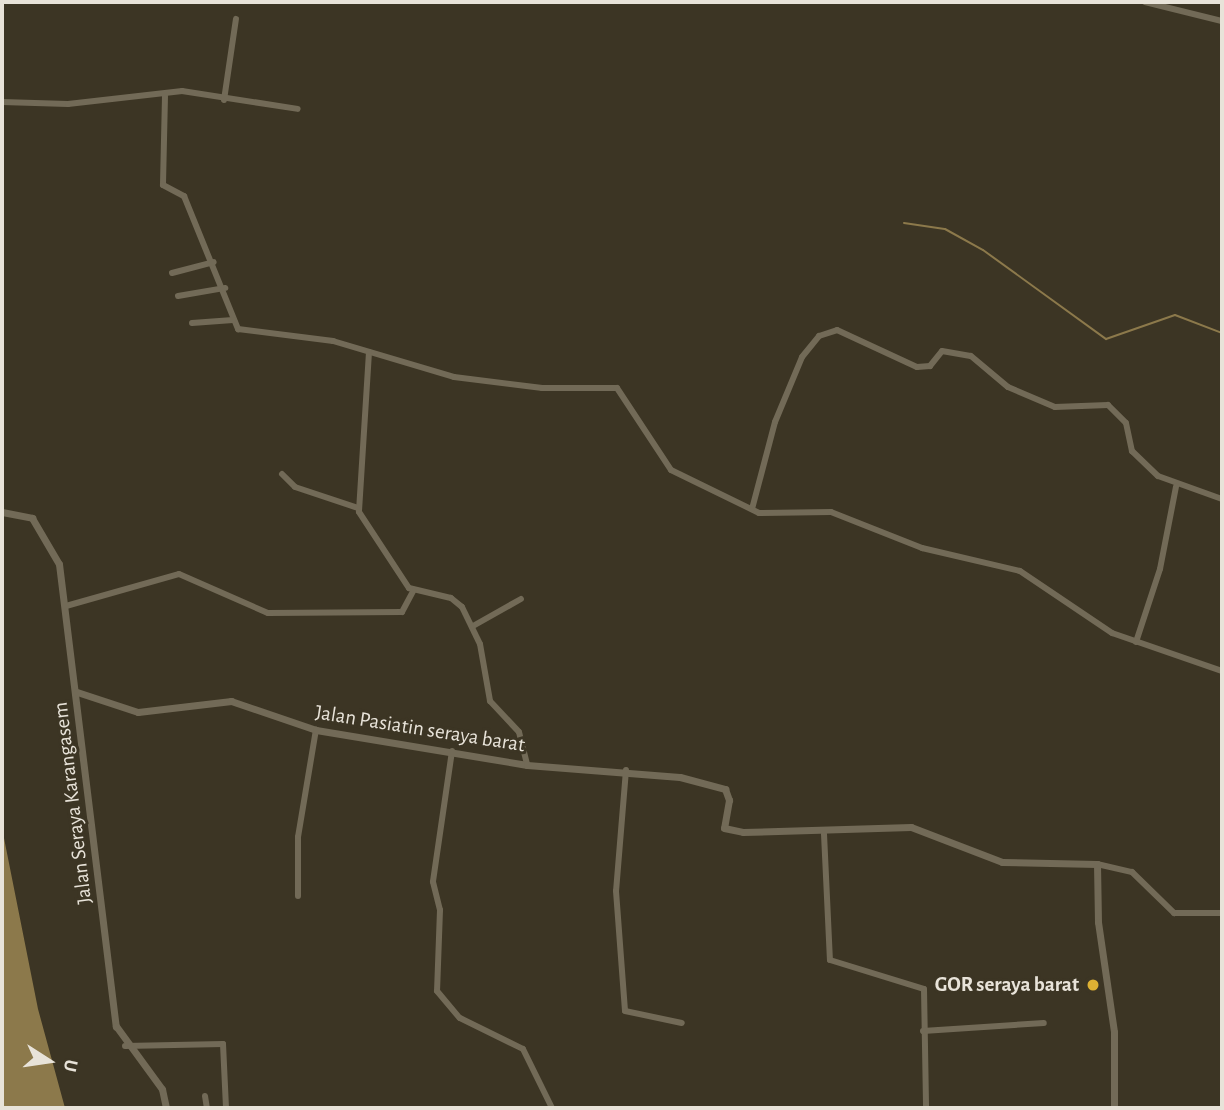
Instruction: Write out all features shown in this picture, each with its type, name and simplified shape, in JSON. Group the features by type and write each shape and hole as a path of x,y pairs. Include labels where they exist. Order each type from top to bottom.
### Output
{"street":[{"path":"1145,2 1222,21"},
{"path":"1189,12 1194,2"},
{"path":"223,100 236,19"},
{"path":"2,102 165,96 182,91 223,100 298,109"},
{"path":"165,96 163,185 184,196 192,228 214,262 225,288 233,320 242,330 311,337 454,377 542,388 617,388 671,470 752,509 769,514 831,512 922,548 1020,571 1100,627 1222,671"},
{"path":"172,273 214,262"},
{"path":"178,296 225,288"},
{"path":"192,323 233,320"},
{"path":"752,509 775,422 802,358 819,336 837,330 917,367 930,366 942,351 971,356 1007,387 1055,407 1108,405 1126,423 1140,461 1176,487 1222,499"},
{"path":"369,352 358,508 413,591 457,601 473,626 490,701 519,732 527,765"},
{"path":"282,474 295,487 358,508"},
{"path":"1136,642 1160,569 1176,487"},
{"name":"Jalan Seraya Karangasem","path":"2,512 28,514 43,530 55,551 66,606 77,692 114,1016 125,1046 162,1089 166,1108"},
{"path":"66,606 180,574 268,613 402,612 413,591"},
{"path":"473,626 521,599"},
{"name":"Jalan Pasiatin seraya barat","path":"77,692 138,712 238,702 316,730 527,765 626,770 722,787 729,800 724,828 824,834"},
{"path":"298,896 297,844 316,730"},
{"path":"452,751 433,882 440,910 437,990 460,1018 523,1049 537,1068 551,1108"},
{"path":"626,770 616,891 625,1011 682,1023"},
{"path":"926,1108 923,1031 926,1000 918,982 830,959 824,834 911,827 1002,862 1097,863 1132,873 1174,913 1222,914"},
{"path":"1097,863 1098,922 1114,1032 1114,1108"},
{"path":"923,1031 1044,1023"},
{"path":"125,1046 223,1044 226,1108"},
{"path":"205,1096 207,1108"}],"shaded area":[{"path":"2,828 38,1009 65,1108 2,1108"}],"waterway":[{"path":"904,223 945,229 983,250 1106,339 1175,315 1222,333"}],"place":[{"name":"GOR seraya barat","path":"1093,985"}]}
